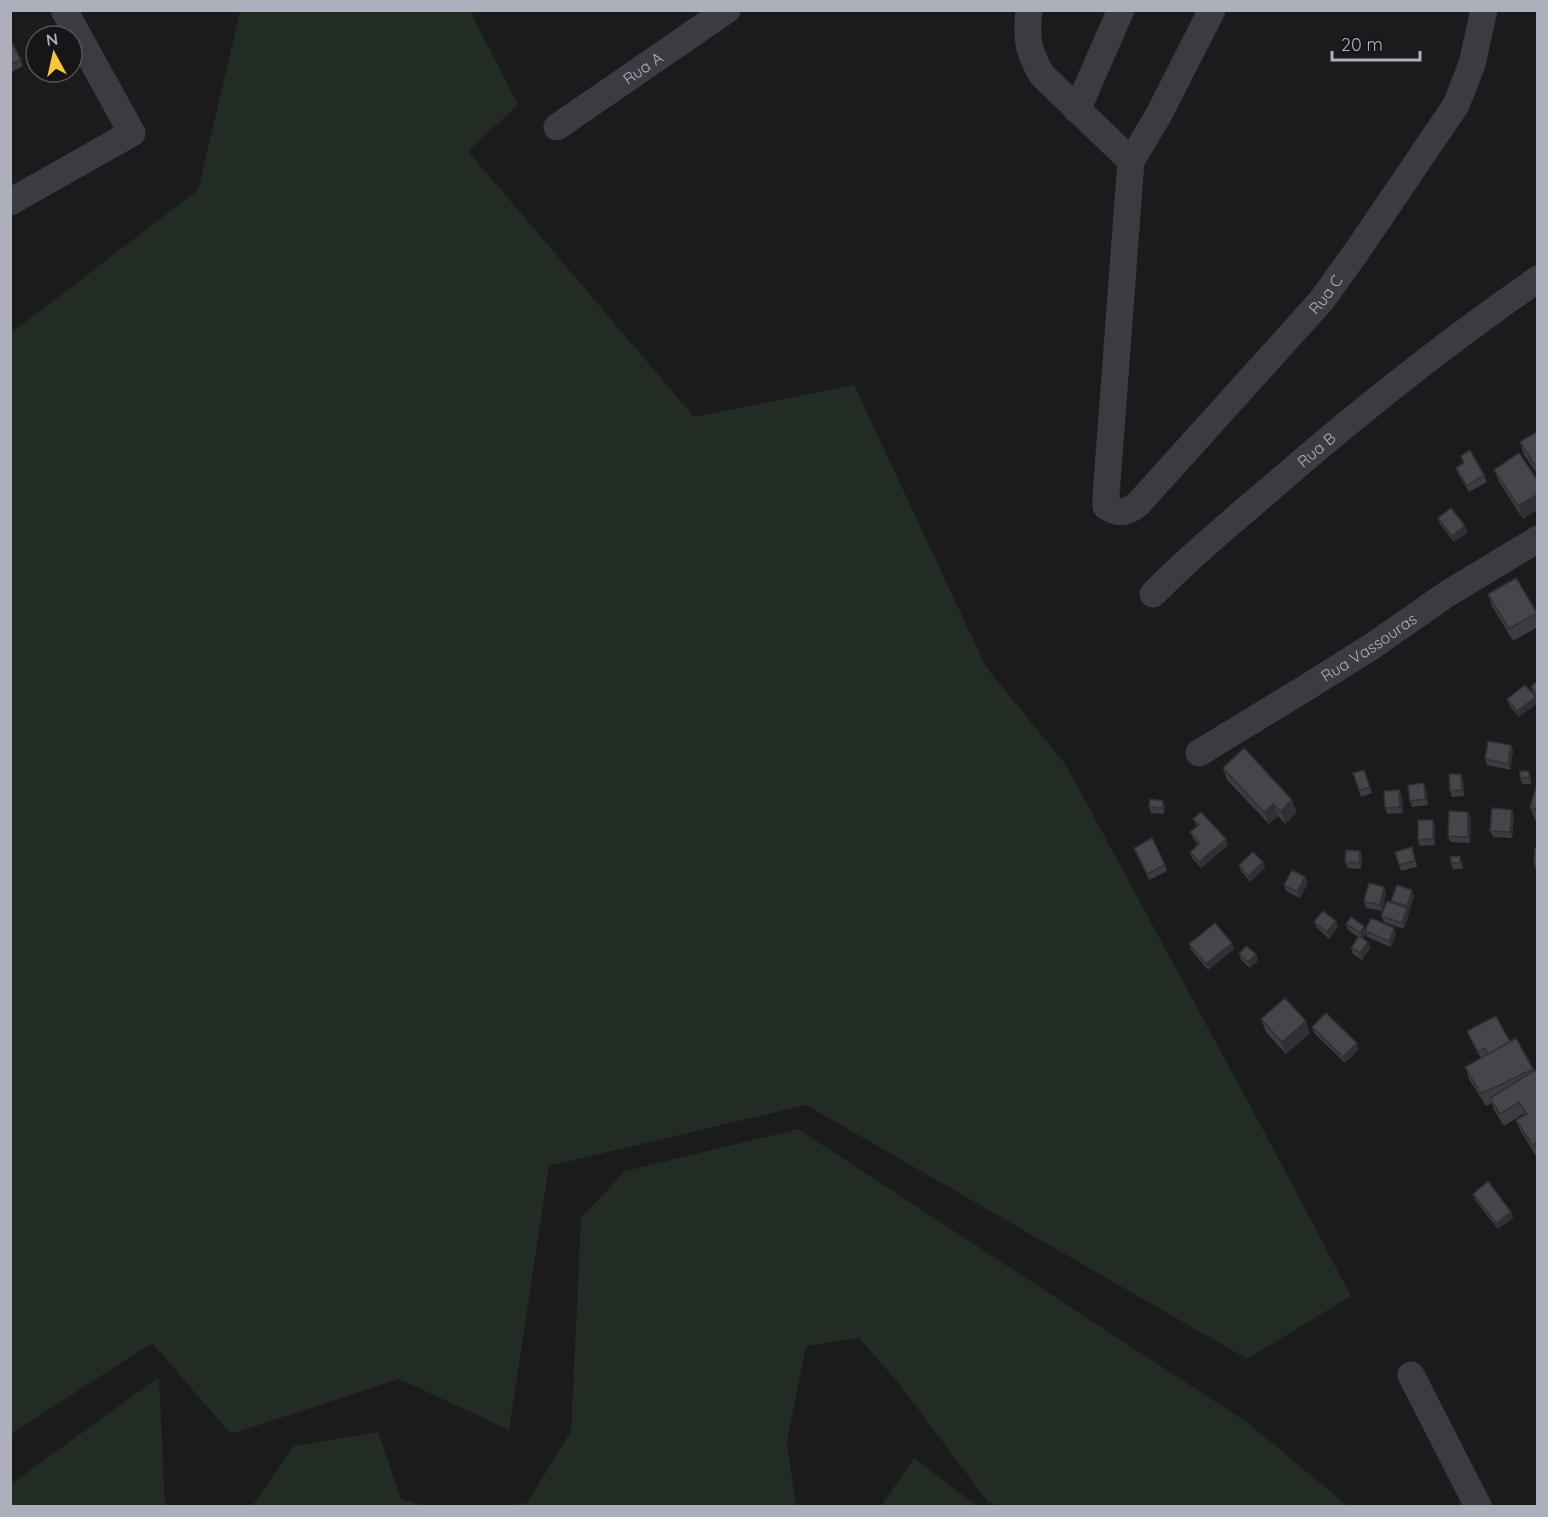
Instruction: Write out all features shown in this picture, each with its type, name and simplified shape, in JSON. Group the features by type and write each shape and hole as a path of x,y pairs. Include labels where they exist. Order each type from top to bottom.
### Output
{"street":[{"path":"10,202 132,133 64,10"},
{"name":"Rua A","path":"557,127 727,10"},
{"path":"1029,10 1026,34 1032,58 1042,75 1131,160 1158,116 1212,10"},
{"path":"1077,110 1121,10"},
{"name":"Rua C","path":"1131,160 1106,496 1106,506 1121,513 1129,511 1138,504 1322,301 1428,150 1456,105 1472,64 1484,10"},
{"name":"Rua B","path":"1153,594 1182,565 1346,423 1486,314 1538,279"},
{"name":"Rua Vassouras","path":"1199,753 1371,647 1448,594 1538,539"},
{"path":"1411,1375 1478,1506"}],"shaded area":[{"path":"236,11 470,11 518,105 468,151 694,417 854,385 986,667 1066,765 1351,1296 1247,1359 806,1105 549,1166 509,1430 399,1379 231,1434 152,1343 11,1434 11,333 198,190 240,12"},
{"path":"798,1129 1248,1423 1348,1506 1002,1506 988,1502 900,1385 859,1338 806,1346 787,1442 796,1506 504,1506 527,1503 571,1431 581,1218 625,1171"},
{"path":"159,1377 165,1506 11,1506 11,1484"},
{"path":"378,1432 401,1499 424,1506 252,1506 294,1446"},
{"path":"914,1458 977,1506 881,1506"}],"building":[{"path":"10,39 21,60 10,65"},
{"path":"1538,431 1538,470 1520,442"},
{"path":"1470,450 1484,475 1467,486 1456,468 1464,463 1461,456"},
{"path":"1519,453 1538,481 1538,494 1518,506 1494,470"},
{"path":"1451,508 1465,526 1452,536 1438,518"},
{"path":"1516,578 1537,613 1509,629 1488,594"},
{"path":"1538,680 1538,694 1531,687"},
{"path":"1525,685 1536,697 1517,711 1507,699"},
{"path":"1488,741 1511,745 1508,764 1485,759"},
{"path":"1244,748 1292,800 1281,811 1273,804 1264,812 1223,768"},
{"path":"1364,770 1370,787 1359,790 1353,773"},
{"path":"1520,771 1529,771 1529,778 1520,778"},
{"path":"1449,774 1461,774 1462,790 1450,791"},
{"path":"1538,780 1538,809 1530,808"},
{"path":"1424,783 1425,799 1410,801 1408,785"},
{"path":"1399,790 1400,807 1385,808 1384,791"},
{"path":"1150,799 1163,801 1162,808 1149,807"},
{"path":"1492,808 1512,810 1510,832 1490,831"},
{"path":"1449,811 1468,812 1468,837 1448,836"},
{"path":"1201,812 1226,839 1199,862 1190,852 1200,843 1190,832 1199,825 1193,819"},
{"path":"1418,820 1433,820 1433,839 1418,840"},
{"path":"1152,838 1165,865 1147,874 1134,848"},
{"path":"1412,847 1415,861 1399,865 1395,852"},
{"path":"1535,848 1538,848 1538,864 1534,864"},
{"path":"1346,850 1360,851 1359,863 1345,862"},
{"path":"1253,852 1263,862 1248,876 1239,865"},
{"path":"1460,856 1460,863 1451,863 1450,857"},
{"path":"1292,870 1305,877 1297,892 1284,885"},
{"path":"1369,883 1384,887 1380,905 1364,901"},
{"path":"1397,885 1412,890 1407,906 1391,901"},
{"path":"1387,901 1407,908 1402,923 1381,916"},
{"path":"1323,911 1336,921 1327,932 1314,922"},
{"path":"1351,917 1364,926 1360,933 1346,924"},
{"path":"1371,918 1394,928 1389,941 1365,931"},
{"path":"1215,923 1232,943 1206,964 1189,944"},
{"path":"1359,936 1368,942 1360,953 1351,948"},
{"path":"1246,946 1256,954 1248,962 1239,954"},
{"path":"1285,998 1306,1021 1282,1042 1261,1019"},
{"path":"1326,1013 1357,1043 1343,1057 1312,1027"},
{"path":"1496,1016 1510,1042 1488,1054 1485,1048 1478,1052 1467,1031"},
{"path":"1516,1038 1533,1069 1481,1094 1465,1067"},
{"path":"1535,1070 1538,1074 1538,1142 1532,1145 1516,1120 1527,1114 1519,1102 1500,1114 1490,1098"},
{"path":"1488,1181 1511,1212 1496,1223 1473,1194"}]}
